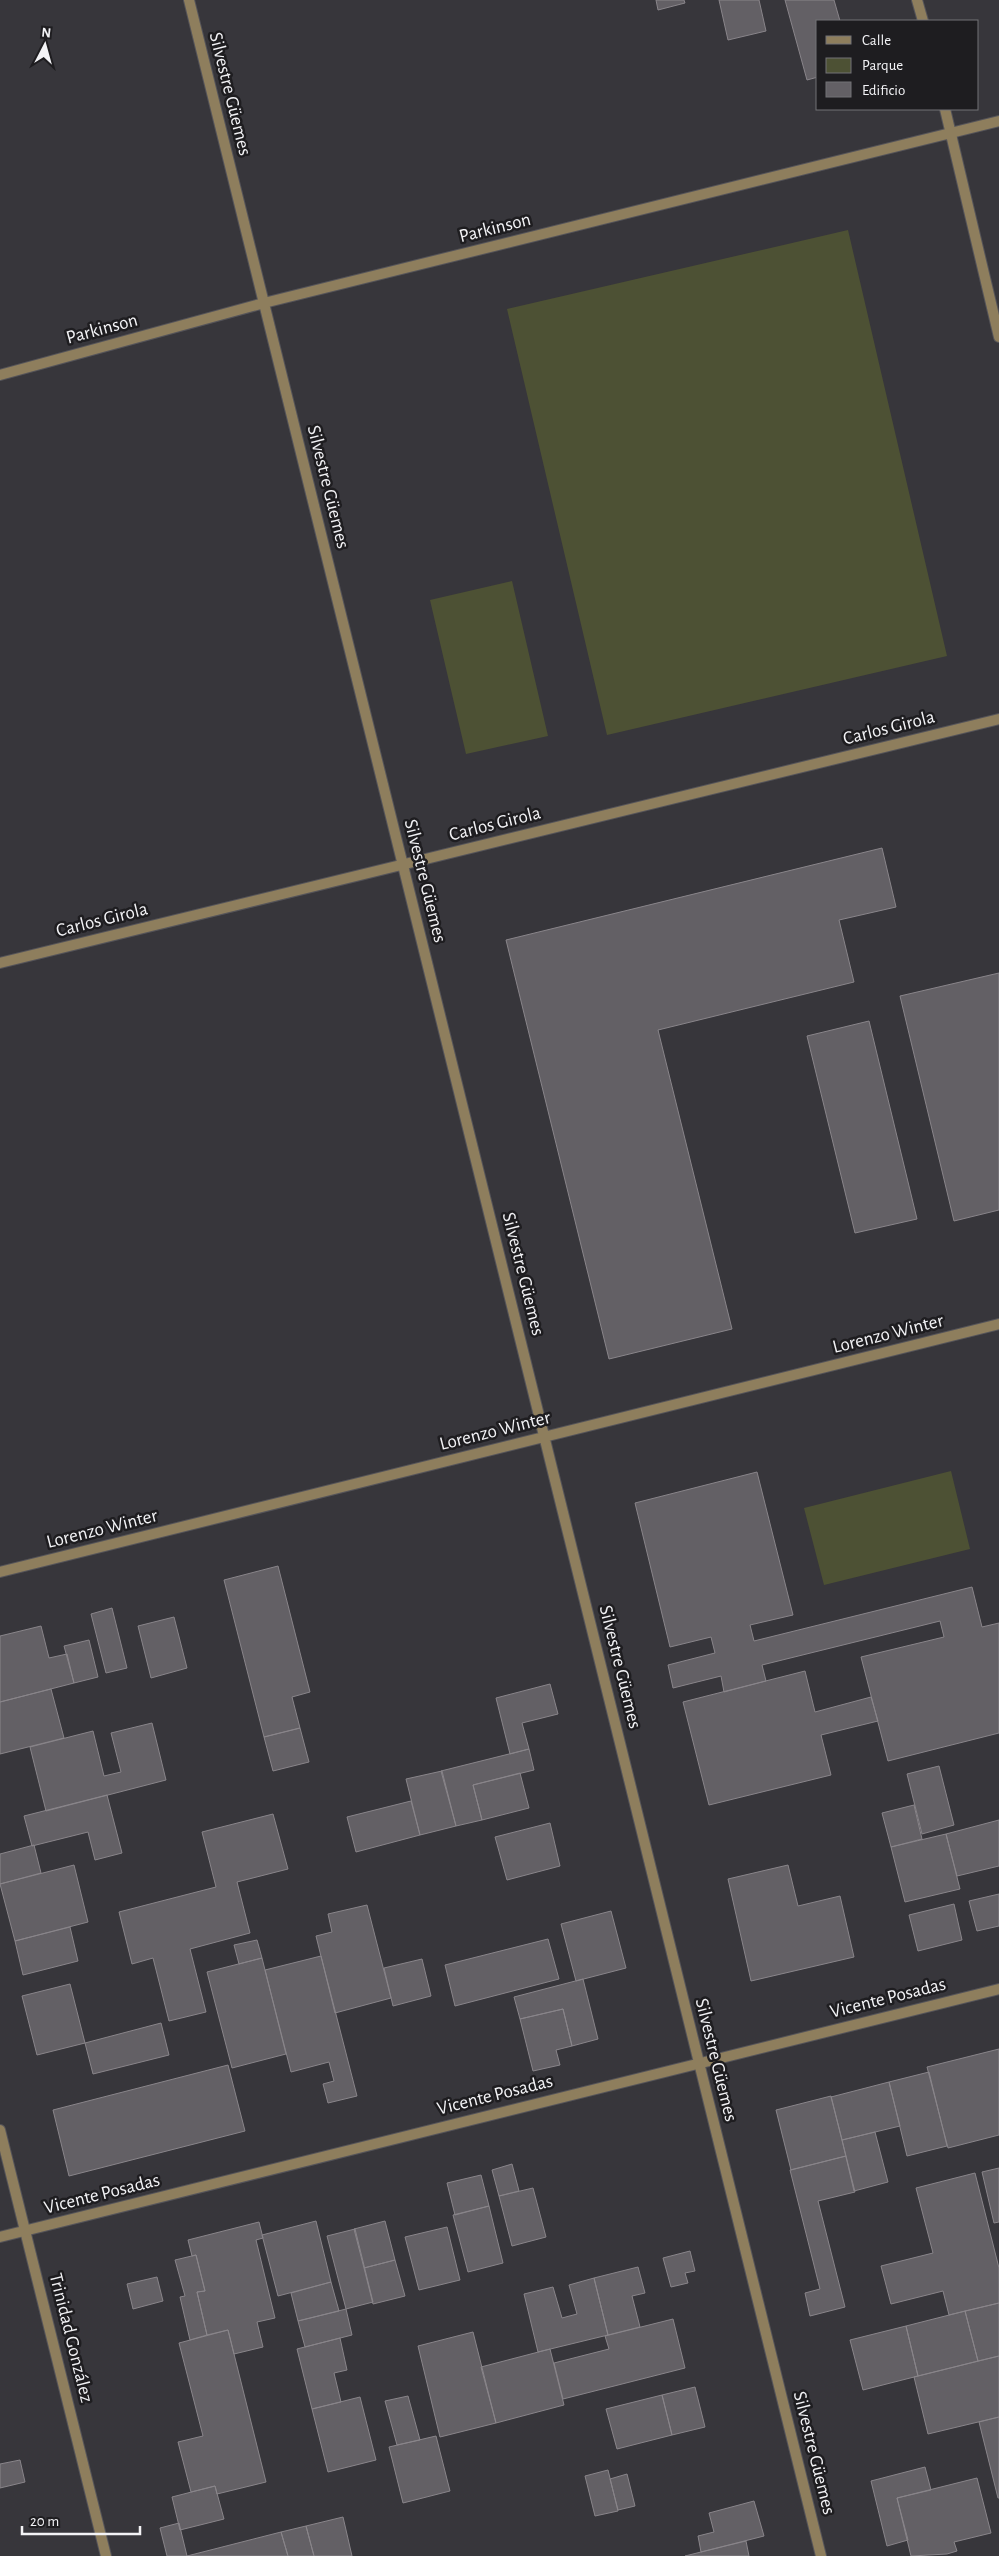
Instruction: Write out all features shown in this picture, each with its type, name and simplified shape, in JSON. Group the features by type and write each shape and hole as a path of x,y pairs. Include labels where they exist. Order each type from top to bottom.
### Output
{"street":[{"name":"Silvestre Güemes","path":"189,0 821,2556"},
{"path":"917,0 923,20"},
{"path":"945,110 999,337"},
{"name":"Parkinson","path":"0,374 264,303 999,121"},
{"name":"Carlos Girola","path":"0,963 999,719"},
{"name":"Lorenzo Winter","path":"0,1572 999,1324"},
{"name":"Vicente Posadas","path":"0,2237 999,1989"},
{"name":"Trinidad González","path":"0,2130 106,2556"}],"green space":[{"path":"848,230 947,656 607,735 507,309"},
{"path":"512,581 548,736 466,754 430,600"},
{"path":"951,1471 970,1549 824,1585 804,1508"}],"building":[{"path":"656,0 684,0 685,3 658,10"},
{"path":"719,0 759,0 766,31 728,40"},
{"path":"785,0 834,0 840,20 816,20 816,78 807,80"},
{"path":"882,848 896,907 839,920 854,982 658,1030 732,1329 609,1359 506,940"},
{"path":"999,973 999,1210 954,1221 900,996"},
{"path":"869,1021 917,1219 855,1233 807,1036"},
{"path":"757,1472 793,1615 750,1625 754,1641 972,1587 982,1627 999,1623 999,1733 888,1761 861,1657 944,1637 940,1621 762,1665 766,1681 724,1692 721,1676 673,1688 668,1665 715,1653 711,1637 670,1647 635,1503"},
{"path":"278,1566 310,1692 292,1697 300,1728 264,1737 224,1580"},
{"path":"112,1608 127,1668 106,1673 91,1614"},
{"path":"174,1617 187,1668 151,1678 138,1626"},
{"path":"41,1626 49,1658 67,1654 74,1683 0,1702 0,1636"},
{"path":"89,1640 98,1677 74,1683 64,1646"},
{"path":"805,1671 815,1712 871,1697 878,1721 821,1735 831,1775 709,1805 683,1702"},
{"path":"550,1684 558,1714 522,1723 529,1749 510,1754 496,1698"},
{"path":"51,1689 64,1738 0,1754 0,1702"},
{"path":"152,1723 166,1780 46,1811 30,1747 93,1731 104,1776 121,1772 111,1733"},
{"path":"300,1728 309,1762 273,1771 264,1737"},
{"path":"529,1749 534,1770 473,1785 482,1820 456,1826 441,1771"},
{"path":"939,1766 954,1825 922,1834 907,1774"},
{"path":"442,1771 456,1826 420,1835 406,1779"},
{"path":"520,1773 529,1808 482,1820 473,1785"},
{"path":"107,1795 122,1853 95,1860 88,1832 32,1846 24,1816"},
{"path":"411,1801 420,1835 356,1852 347,1817"},
{"path":"914,1805 922,1839 891,1847 882,1813"},
{"path":"273,1814 288,1869 237,1882 250,1933 190,1949 206,2012 169,2021 153,1958 132,1964 119,1912 216,1887 202,1832"},
{"path":"999,1820 999,1866 957,1876 946,1834"},
{"path":"550,1823 560,1866 507,1880 495,1837"},
{"path":"946,1834 960,1889 905,1902 891,1847"},
{"path":"34,1845 41,1873 0,1884 0,1854"},
{"path":"74,1865 88,1922 15,1941 0,1884"},
{"path":"788,1865 798,1906 840,1896 854,1957 751,1981 728,1879"},
{"path":"999,1894 999,1926 977,1931 969,1901"},
{"path":"954,1904 962,1940 918,1951 909,1915"},
{"path":"367,1905 391,1998 335,2013 316,1936 332,1932 328,1914"},
{"path":"611,1911 626,1968 576,1981 561,1924"},
{"path":"70,1927 78,1961 23,1975 15,1941"},
{"path":"548,1939 559,1979 455,2006 445,1965"},
{"path":"257,1940 262,1958 239,1964 234,1945"},
{"path":"321,1956 357,2096 328,2103 323,2084 334,2081 329,2062 291,2072 265,1970"},
{"path":"262,1958 286,2054 232,2068 207,1972"},
{"path":"422,1959 431,1996 393,2006 384,1968"},
{"path":"583,1979 598,2039 572,2046 563,2009 520,2019 514,1997"},
{"path":"70,1984 85,2043 37,2055 22,1996"},
{"path":"563,2009 572,2046 556,2050 560,2065 533,2071 520,2019"},
{"path":"161,2023 169,2055 93,2074 85,2043"},
{"path":"999,2049 999,2135 948,2148 927,2067"},
{"path":"228,2065 245,2131 69,2176 53,2110"},
{"path":"929,2072 947,2146 907,2156 889,2082"},
{"path":"889,2082 900,2126 842,2140 831,2097"},
{"path":"831,2096 846,2156 791,2170 776,2110"},
{"path":"875,2132 888,2182 854,2191 842,2140"},
{"path":"846,2156 855,2192 818,2201 845,2307 810,2316 805,2293 820,2289 790,2170"},
{"path":"512,2164 519,2191 499,2196 492,2170"},
{"path":"999,2168 999,2222 994,2223 982,2172"},
{"path":"975,2173 999,2268 999,2303 949,2315 943,2291 891,2304 881,2266 933,2253 916,2188"},
{"path":"481,2175 489,2206 455,2215 447,2183"},
{"path":"533,2188 546,2237 512,2246 499,2196"},
{"path":"489,2206 503,2263 468,2272 453,2215"},
{"path":"316,2221 331,2282 278,2296 262,2235"},
{"path":"385,2221 395,2260 364,2268 354,2229"},
{"path":"259,2222 263,2238 256,2240 275,2318 257,2322 263,2347 234,2354 228,2330 207,2335 197,2292 205,2291 196,2255 192,2256 188,2240"},
{"path":"447,2227 460,2280 419,2290 405,2237"},
{"path":"355,2229 373,2302 346,2309 327,2236"},
{"path":"690,2251 695,2271 685,2273 688,2283 671,2287 663,2258"},
{"path":"196,2255 205,2291 197,2292 207,2335 190,2340 180,2297 185,2296 175,2260"},
{"path":"395,2260 405,2296 373,2304 364,2268"},
{"path":"638,2267 645,2293 632,2296 640,2327 608,2335 594,2278"},
{"path":"157,2277 163,2301 133,2309 127,2284"},
{"path":"594,2278 608,2335 538,2352 524,2294 553,2287 562,2318 577,2314 569,2285"},
{"path":"331,2282 339,2311 298,2321 291,2293"},
{"path":"999,2303 999,2356 978,2361 965,2311"},
{"path":"346,2309 352,2335 305,2347 298,2321"},
{"path":"965,2311 978,2361 918,2376 906,2326"},
{"path":"673,2319 685,2368 563,2399 554,2363 609,2349 605,2336"},
{"path":"906,2326 918,2376 863,2390 850,2340"},
{"path":"228,2330 266,2482 217,2494 215,2486 191,2492 178,2442 203,2436 179,2343"},
{"path":"473,2332 496,2423 440,2437 418,2346"},
{"path":"340,2338 347,2370 334,2373 341,2402 312,2409 297,2349"},
{"path":"550,2349 564,2405 496,2423 481,2367"},
{"path":"999,2356 999,2417 928,2434 914,2377"},
{"path":"695,2387 705,2427 672,2435 662,2395"},
{"path":"662,2395 672,2435 617,2449 606,2409"},
{"path":"408,2396 420,2440 397,2445 385,2401"},
{"path":"360,2397 376,2460 328,2472 312,2409"},
{"path":"999,2417 999,2498 998,2498 979,2422"},
{"path":"436,2436 450,2491 403,2503 389,2447"},
{"path":"20,2460 25,2482 0,2488 0,2464"},
{"path":"925,2467 931,2490 897,2498 908,2540 887,2546 871,2481"},
{"path":"608,2470 618,2511 595,2516 585,2476"},
{"path":"627,2474 635,2506 618,2510 610,2479"},
{"path":"977,2478 991,2533 954,2542 957,2551 947,2554 911,2556 897,2498"},
{"path":"215,2486 224,2519 180,2530 172,2497"},
{"path":"754,2501 764,2536 701,2552 698,2536 714,2532 709,2513"},
{"path":"343,2517 352,2556 314,2556 306,2526"},
{"path":"179,2523 187,2556 167,2556 160,2528"},
{"path":"306,2526 314,2556 288,2556 281,2532"},
{"path":"281,2532 288,2556 187,2556"},
{"path":"746,2541 749,2556 685,2556 701,2552"}]}
